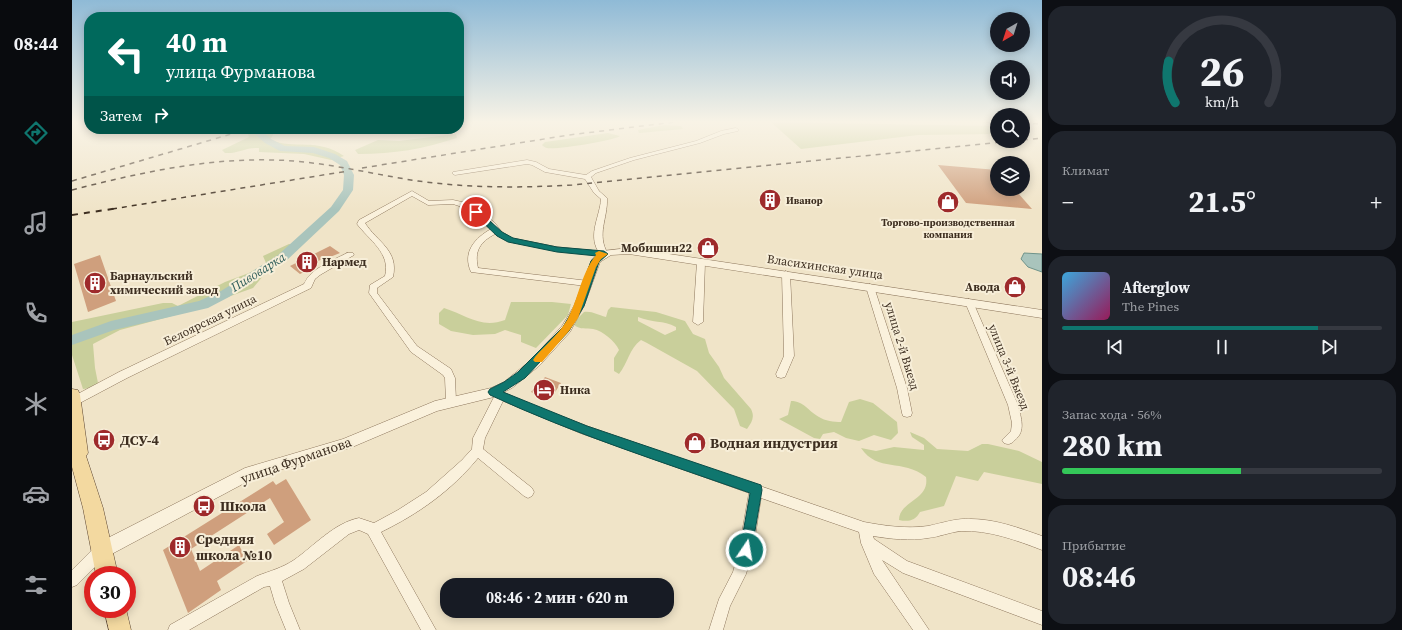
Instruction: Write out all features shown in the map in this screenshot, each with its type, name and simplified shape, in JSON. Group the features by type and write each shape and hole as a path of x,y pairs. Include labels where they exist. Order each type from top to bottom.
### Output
{"main road":[{"path":"73,398 75,454 105,566"},
{"path":"117,618 120,630"}],"street":[{"path":"455,173 527,162 534,163 547,171 587,177 594,172 664,151"},
{"path":"373,530 394,520 432,496 465,467 477,451 479,438 497,394 522,375 556,341 574,316 595,261 604,254 599,247 597,237 604,198 596,192 587,177"},
{"name":"Власихинская улица","path":"451,401 450,378 447,372 414,349 373,293 373,287 389,277 390,265 381,244 361,224 412,193 428,203 462,203 476,212 510,240 526,244 604,254 612,251 629,251 1042,314"},
{"path":"496,230 481,238 475,244 471,258 474,270 586,283"},
{"name":"Белоярская улица","path":"73,398 295,293 308,286 311,278 316,273 350,255"},
{"path":"698,322 701,262"},
{"path":"781,374 789,356 786,274"},
{"name":"улица 2-й Выезд","path":"870,287 902,388 907,413"},
{"name":"улица 3-й Выезд","path":"969,302 1013,405 1017,423 1016,433 1008,440"},
{"path":"497,394 584,430 864,528 892,533 907,533 927,532 960,525 975,525 1018,534 1042,543"},
{"name":"улица Фурманова","path":"102,550 250,473 345,444 451,401 497,394"},
{"path":"477,451 528,492"},
{"path":"716,630 724,604 738,574 746,550 756,490"},
{"path":"175,630 262,581 275,579 292,569 346,530 358,524 365,525 373,530 429,630"},
{"path":"864,528 868,543 879,569 922,630"},
{"path":"868,543 903,566 1042,618"},
{"path":"72,580 102,550"},
{"path":"275,579 282,603 294,630"}],"green space":[{"path":"223,151 236,151 229,153"},
{"path":"336,151 344,156 331,160 304,154 259,152"},
{"path":"356,151 397,151 384,153 358,154"},
{"path":"289,244 298,246 290,256 269,269 253,288 183,313 120,330 93,344 98,383 91,388 83,389 72,355 72,322 163,303 172,303 178,306 225,282 249,273 266,263 263,256"},
{"path":"511,302 552,302 571,304 568,315 536,348 521,342 521,335 505,330 495,334 473,335 451,331 439,324 439,313 444,308 481,322 488,323 505,320"},
{"path":"611,307 656,312 685,321 693,334 705,339 709,353 719,367 724,378 751,409 753,415 747,429 740,426 734,409 697,371 641,340 631,352 619,374 614,371 614,358 619,350 615,343 605,334 597,330 576,327 574,325 584,312 606,317 608,310","holes":["638,317 671,325 676,327 676,330 665,335 638,321"]},
{"path":"860,399 873,403 897,422 898,433 891,440 874,435 859,441 846,438 834,432 823,434 820,439 814,438 779,419 788,415 791,401 795,401 803,404 815,415 824,419 841,422 849,402"},
{"path":"910,432 924,438 937,449 968,451 982,444 988,444 1019,451 1042,462 1042,484 984,472 978,481 956,476 944,506 920,512 911,520 899,520 900,514 904,508 923,491 926,485 926,477 917,471 908,468 875,460 868,456 861,448 876,451 894,447 924,450 924,445 912,437"}],"water":[{"path":"1024,253 1042,254 1042,272 1028,267 1021,259"}],"building":[{"path":"938,165 990,169 990,196 1021,196 1032,209 966,203"},
{"name":"Нармед","path":"330,246 340,253 330,257 328,256 307,267 310,269 300,274 290,266"},
{"name":"Барнаульский химический завод","path":"100,255 116,301 88,312 74,264"},
{"name":"Ника","path":"545,377 561,383 550,400 531,392 535,387 537,388"},
{"name":"Средняя школа №10","path":"286,479 311,520 274,545 267,534 284,522 270,498 191,549 200,571 239,545 247,561 217,581 221,590 188,613 163,550 273,481 276,485"}],"waterway":[{"name":"Пивоварка","path":"72,340 111,326 203,305 225,294 282,258 335,209 348,190 349,175 344,163 332,156 318,151"}],"railway":[{"path":"72,181 172,151"},
{"path":"362,168 466,151"},
{"path":"72,190 172,168 223,161 292,161 346,168 418,181 475,186 533,187 572,185 908,151"},
{"path":"112,209 348,171"},
{"path":"72,215 119,208"}],"slow traffic":[{"path":"538,360 566,329 574,316 579,306 592,267 598,257 604,254 599,253"}],"place":[{"name":"Иванор","path":"770,200"},
{"name":"Торгово-производственная компания","path":"948,202"},
{"name":"Мобишин22","path":"708,248"},
{"name":"Нармед","path":"307,262"},
{"name":"Барнаульский химический завод","path":"95,283"},
{"name":"Авода","path":"1015,287"},
{"name":"Ника","path":"544,390"},
{"name":"ДСУ-4","path":"104,440"},
{"name":"Водная индустрия","path":"695,443"},
{"name":"Школа","path":"204,506"},
{"name":"Средняя школа №10","path":"180,547"}],"route":[{"path":"476,212 491,224 499,234 510,240 557,249 604,254 598,257 595,261 579,306 566,329 522,375 508,385 494,392 526,407 584,430 756,490 752,524 746,550"}]}
